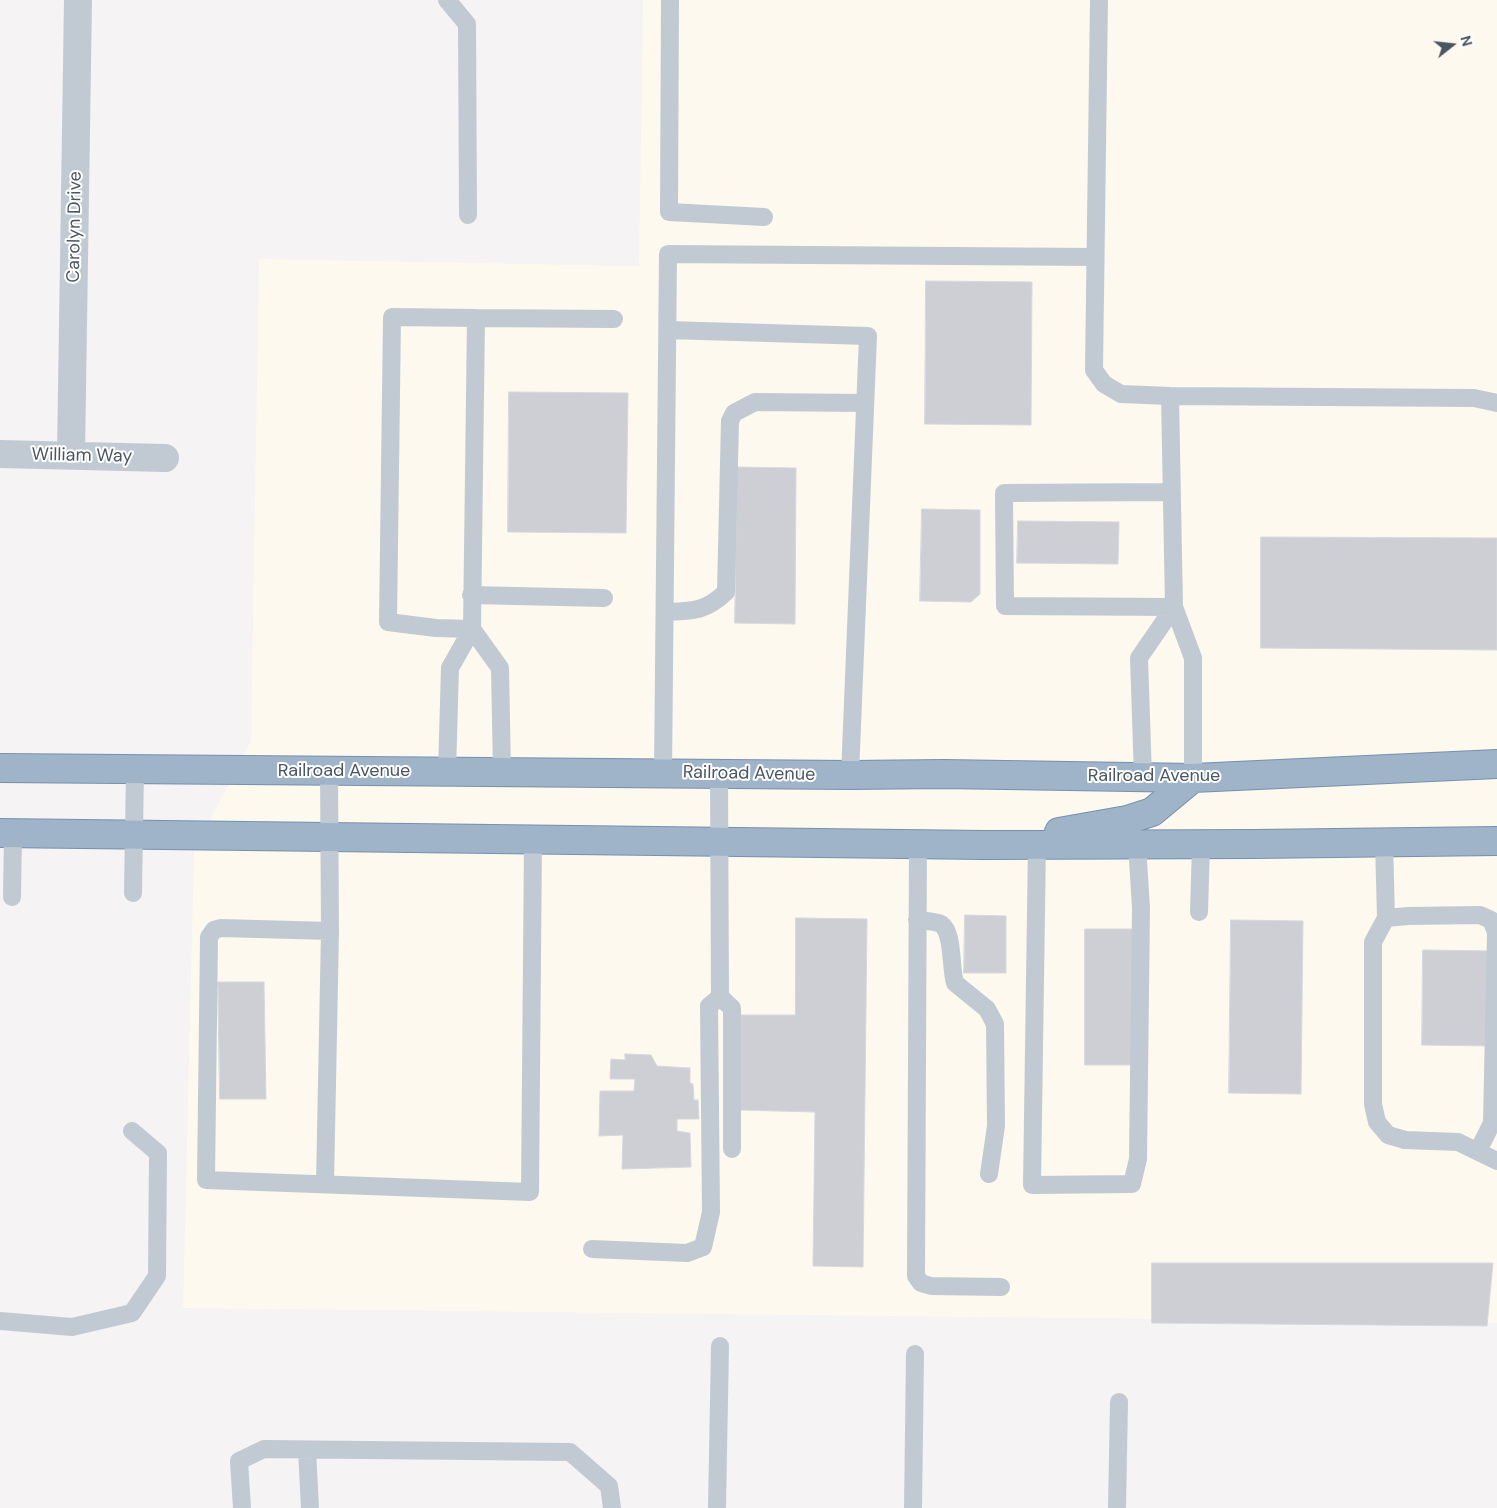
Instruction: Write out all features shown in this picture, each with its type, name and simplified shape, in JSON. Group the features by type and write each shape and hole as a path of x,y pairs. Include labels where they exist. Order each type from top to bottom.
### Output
{"highway":[{"name":"Railroad Avenue","path":"0,768 850,775 944,774 1193,778 1497,764"},
{"path":"984,845 1127,820 1152,812 1193,778"},
{"path":"6,834 984,845 1497,841"}],"street":[{"name":"Carolyn Drive","path":"71,455 78,0"},
{"name":"William Way","path":"0,454 165,458"}],"lane":[{"path":"447,0 467,24 468,215"},
{"path":"670,0 668,212 764,217"},
{"path":"1099,0 1094,370 1104,384 1121,394 1474,398 1497,402"},
{"path":"663,773 668,254 1095,257"},
{"path":"472,629 436,628 388,622 392,317 614,320"},
{"path":"447,772 450,668 472,629 476,318"},
{"path":"668,330 868,336 850,775"},
{"path":"1170,396 1174,607 1193,658 1193,778"},
{"path":"665,612 694,612 716,602 726,592 730,421 734,413 755,402 865,403"},
{"path":"1171,492 1004,493 1005,606 1174,607"},
{"path":"471,595 604,598"},
{"path":"1143,777 1139,658 1174,607"},
{"path":"472,629 500,668 502,772"},
{"path":"133,893 135,770"},
{"path":"325,1184 330,931 329,771"},
{"path":"719,774 720,997 732,1008 732,1149"},
{"path":"6,834 12,897"},
{"path":"330,931 221,928 214,930 209,937 206,1180 530,1192 533,840"},
{"path":"1384,842 1386,918 1373,942 1373,1104 1378,1122 1388,1134 1405,1140 1458,1142 1478,1150 1497,1161"},
{"path":"918,844 916,1276 921,1283 931,1286 1002,1287"},
{"path":"1037,844 1032,1185 1132,1184 1138,1159 1141,908 1137,844"},
{"path":"1199,912 1201,844"},
{"path":"1386,918 1408,916 1480,916 1491,920 1496,932 1492,1124 1478,1150"},
{"path":"917,920 940,923 946,930 955,982 987,1009 995,1024 996,1126 989,1174"},
{"path":"592,1249 687,1253 703,1247 711,1212 709,1006 720,997"},
{"path":"0,1321 72,1327 132,1313 157,1276 158,1153 132,1131"},
{"path":"717,1508 720,1346"},
{"path":"913,1508 915,1354"},
{"path":"1117,1508 1119,1402"},
{"path":"242,1508 239,1462 264,1448 570,1452 609,1486 612,1508"},
{"path":"307,1450 310,1508"}],"shaded area":[{"path":"643,0 1497,0 1497,1323 183,1308 194,851 251,741 259,259 639,266"}],"building":[{"path":"926,281 1032,282 1031,425 925,424"},
{"path":"509,392 628,393 626,533 508,532"},
{"path":"737,467 796,468 795,624 735,623"},
{"path":"922,509 980,510 980,594 971,602 920,601"},
{"path":"1018,521 1119,522 1118,564 1017,563"},
{"path":"1261,537 1497,538 1497,650 1261,648"},
{"path":"965,915 1006,916 1006,973 964,973"},
{"path":"796,918 867,919 863,1267 813,1266 815,1112 740,1110 741,1015 795,1015"},
{"path":"1231,920 1303,921 1301,1094 1229,1093"},
{"path":"1085,929 1133,929 1133,1065 1085,1065"},
{"path":"1423,950 1491,951 1490,1046 1422,1045"},
{"path":"218,982 264,982 266,1099 220,1099"},
{"path":"625,1054 651,1055 657,1066 690,1068 690,1083 693,1084 694,1100 698,1100 699,1119 677,1119 677,1131 690,1133 691,1167 622,1169 623,1135 599,1136 600,1091 634,1091 635,1079 610,1079 611,1059 625,1060"},
{"path":"1152,1263 1493,1263 1487,1326 1152,1323"}]}
